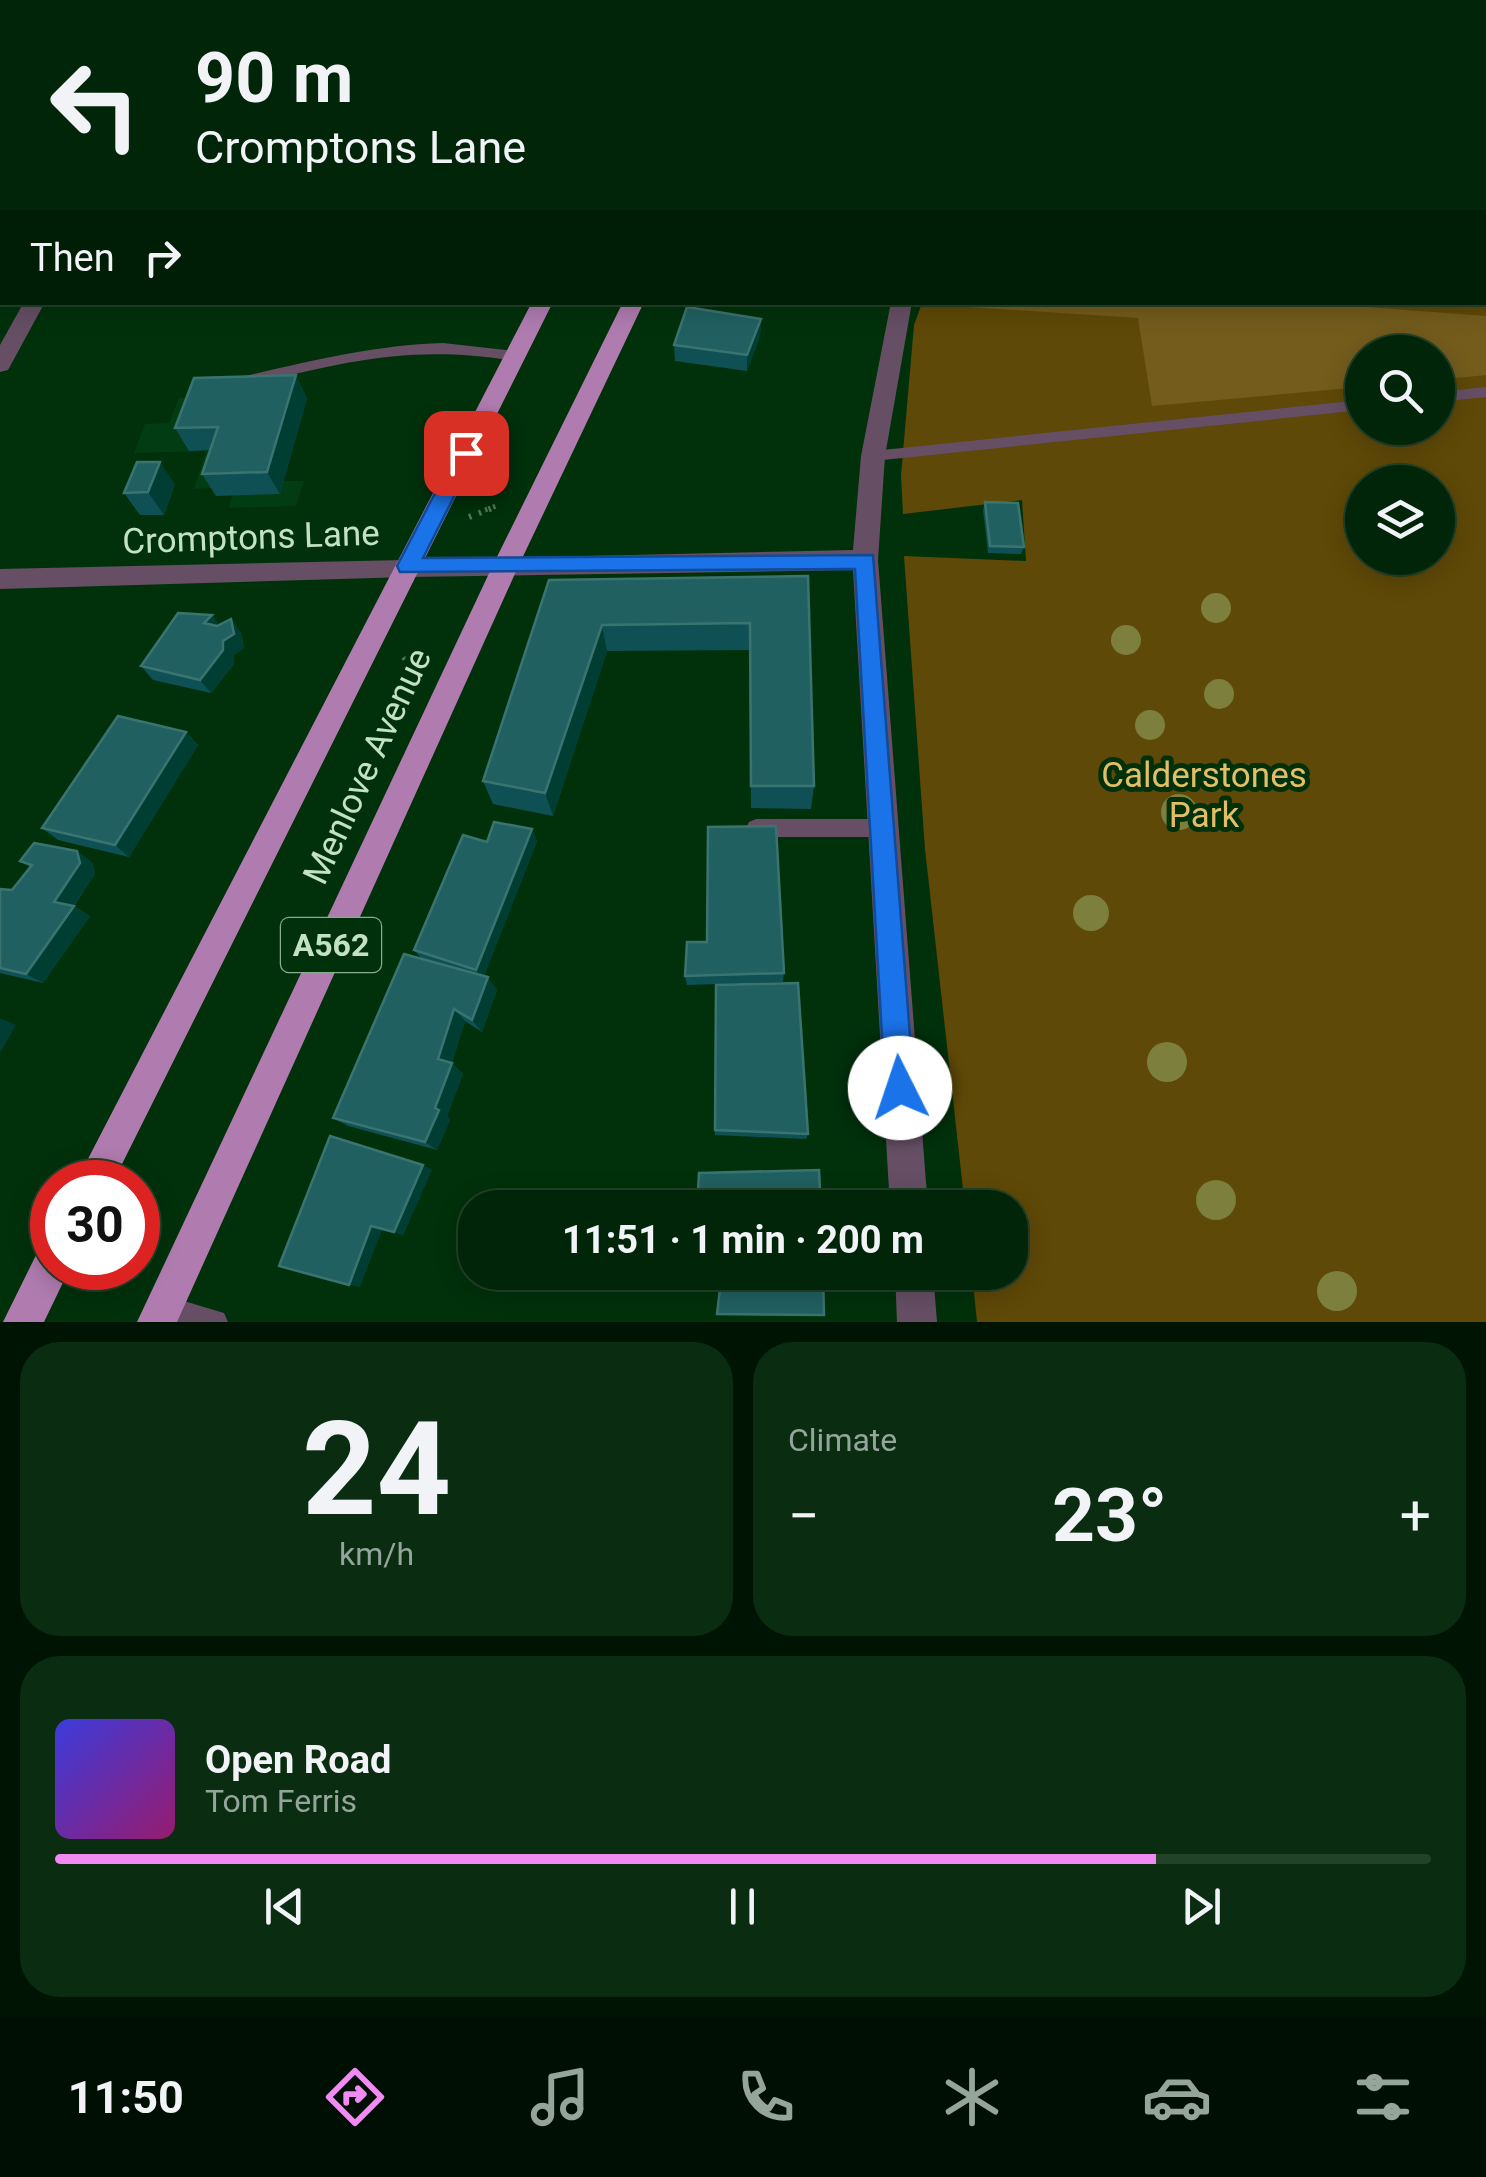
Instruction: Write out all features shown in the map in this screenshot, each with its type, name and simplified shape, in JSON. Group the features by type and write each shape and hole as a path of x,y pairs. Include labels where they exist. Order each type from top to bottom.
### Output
{"highway":[{"name":"Menlove Avenue","path":"105,1160 542,305"},
{"name":"Menlove Avenue","path":"160,1314 505,567 633,305"},
{"path":"23,1322 39,1290"}],"street":[{"path":"0,365 33,305"},
{"path":"901,305 873,456 865,560 908,1190"},
{"name":"Cromptons Lane","path":"0,580 408,566 865,560"},
{"path":"915,1290 917,1322"}],"lane":[{"path":"232,384 415,346 464,346 515,356"},
{"path":"1455,395 1486,392"},
{"path":"873,456 1345,407"},
{"path":"744,828 881,828"},
{"path":"160,1314 215,1322"}],"path":[{"path":"458,522 500,505"},
{"path":"404,658 425,689"}],"shaded area":[{"path":"937,305 1339,305 1486,316 1486,375 1455,378 1455,335 1345,335 1345,389 1152,406 1138,318"},
{"path":"284,397 258,481 304,481 296,506 229,508 234,487 194,489 206,451 134,453 145,424 169,423 179,398"}],"green space":[{"name":"Calderstones Park","path":"921,305 1486,305 1486,1322 977,1322 974,1290 1028,1290 1028,1190 963,1190 925,849 904,556 1026,561 1022,500 903,514 901,475 914,325"}],"building":[{"path":"687,307 761,319 747,355 674,345"},
{"path":"296,375 267,472 202,474 218,427 175,428 194,378"},
{"path":"137,462 160,462 148,492 124,493"},
{"path":"985,502 1018,503 1024,547 990,546"},
{"path":"808,576 814,786 751,786 750,623 602,625 545,793 483,781 549,580"},
{"path":"178,613 212,615 204,623 217,626 231,619 234,634 223,641 223,650 200,680 141,666"},
{"path":"118,716 186,732 115,845 42,828"},
{"path":"494,822 532,829 476,970 414,950 463,835 487,842"},
{"path":"776,826 784,973 685,976 687,942 707,942 708,827"},
{"path":"34,843 77,851 80,863 54,902 74,906 26,974 0,968 0,889 12,890 32,865 20,861"},
{"path":"404,954 488,977 472,1020 454,1009 438,1059 452,1063 425,1142 333,1118"},
{"path":"798,983 808,1134 715,1130 716,985"},
{"path":"330,1136 423,1165 394,1232 371,1226 349,1285 279,1266"},
{"path":"819,1170 820,1190 698,1190 699,1173"},
{"path":"720,1290 823,1290 824,1315 717,1314"}],"route":[{"path":"466,453 408,566 865,560 900,1088"}]}
